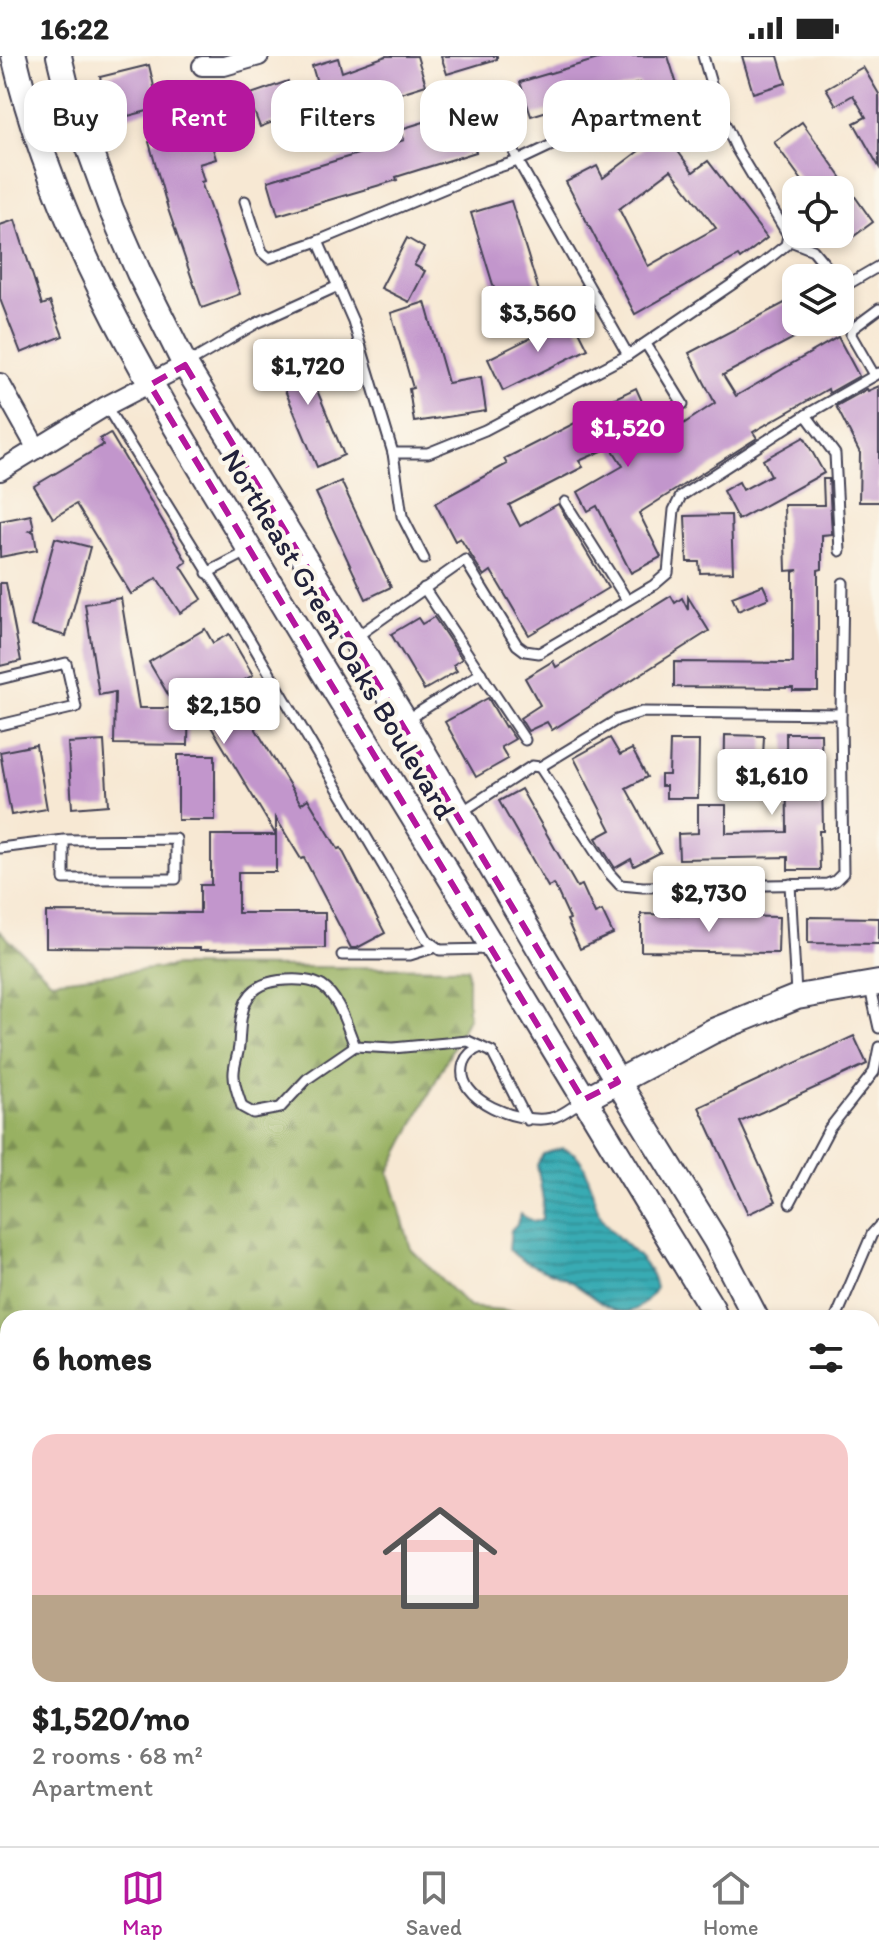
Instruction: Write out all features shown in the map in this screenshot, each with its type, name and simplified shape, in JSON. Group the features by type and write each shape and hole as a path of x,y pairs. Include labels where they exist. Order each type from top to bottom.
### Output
{"main road":[{"name":"Northeast Green Oaks Boulevard","path":"14,56 54,188 85,260 150,385 713,1310"},
{"name":"Northeast Green Oaks Boulevard","path":"59,56 66,85 111,209 185,365 405,721 618,1082 716,1241 752,1310"},
{"path":"425,835 460,813"},
{"path":"583,1100 713,1031 797,997 874,984"}],"street":[{"path":"202,66 224,66 259,56"},
{"path":"0,471 106,406 185,365"},
{"path":"0,383 37,449"}],"lane":[{"path":"703,56 710,80"},
{"path":"730,135 782,225"},
{"path":"245,201 262,252 269,258 543,149"},
{"path":"514,152 628,355"},
{"path":"318,241 353,321 393,453 402,516 424,559"},
{"path":"393,453 428,453 485,430 628,355 782,248"},
{"path":"808,248 824,264"},
{"path":"854,279 879,266"},
{"path":"185,365 257,323 338,286"},
{"path":"353,639 465,560 517,645 525,651 539,653 627,600 668,573 674,510 681,496 806,415 877,374 851,335 852,329 879,309"},
{"path":"646,344 683,404"},
{"path":"106,406 427,940 440,950 495,949"},
{"path":"806,415 835,454 840,551"},
{"path":"565,502 627,600"},
{"path":"207,573 250,550"},
{"path":"540,767 620,885 827,884 838,878 843,873 843,583"},
{"path":"424,588 525,740"},
{"path":"0,679 66,663 76,707 0,725"},
{"path":"405,721 481,673"},
{"path":"460,813 532,766 540,767 617,720 642,712 841,714"},
{"path":"0,848 64,840 176,839 176,879 64,879 64,840"},
{"path":"790,884 797,997"},
{"path":"342,955 410,955 436,947"},
{"path":"355,1046 335,1001 322,986 304,980 282,980 257,988 244,1001 240,1013 234,1076 242,1107 253,1113 280,1108 307,1079 355,1046 393,1048 468,1041 492,1052 527,1120"},
{"path":"874,984 879,1028"},
{"path":"481,1047 472,1050 464,1060 462,1073 468,1090 482,1102 527,1120 555,1118 583,1100"},
{"path":"790,1203 829,1129 874,1072 879,1047"},
{"path":"839,1310 872,1234 879,1226"}],"highlighted area":[{"path":"185,365 618,1082 583,1100 150,385"}],"green space":[{"path":"0,931 51,981 177,966 468,968 468,1018 389,1172 411,1249 469,1307 502,1310 0,1310"}],"water":[{"path":"562,1148 580,1159 603,1220 648,1268 656,1288 645,1303 634,1310 613,1310 569,1281 522,1260 509,1249 511,1230 520,1214 534,1222 542,1219 543,1200 537,1165 543,1154"}],"building":[{"path":"386,56 417,56 424,80 420,80 420,87 404,92 404,80 316,80 312,66 338,58 342,72"},
{"path":"441,56 497,56 497,59 447,74"},
{"path":"608,56 668,56 676,80 543,80 543,112 531,116 527,104 527,80"},
{"path":"742,56 778,56 786,83 753,93"},
{"path":"149,65 152,80 143,80 143,112 128,116 127,80 101,80 100,77"},
{"path":"863,67 879,94 879,167 854,123 866,117 853,95 836,105 826,88"},
{"path":"271,87 271,123 260,127 255,114 255,93"},
{"path":"802,122 840,176 799,176 774,142"},
{"path":"420,123 420,152 476,152 396,177 397,180 278,215 268,181 364,152 404,152 404,128"},
{"path":"152,152 214,152 216,159 199,164 204,181 201,182 240,294 202,308"},
{"path":"637,152 678,152 693,172 708,161 767,238 740,259 738,256 635,314 566,182 597,166 603,178","holes":["671,170 716,228 648,266 619,209"]},
{"path":"854,195 873,222 854,236"},
{"path":"511,201 545,311 505,324 471,213"},
{"path":"15,220 42,305 50,302 63,336 21,353 0,299 0,225"},
{"path":"407,238 424,248 414,265 425,271 409,302 381,288"},
{"path":"425,302 448,383 481,377 486,411 414,422 409,389 413,388 391,313"},
{"path":"782,304 782,336 797,336 723,375 736,396 838,337 859,376 829,393 828,389 753,432 757,438 639,513 661,557 631,573 597,506 588,511 578,492 623,466 611,447 579,461 583,467 509,505 520,526 558,504 608,588 529,635 491,571 484,576 460,538 455,541 435,503 507,464 504,459 579,421 577,416 636,388 659,440 715,403 689,353"},
{"path":"572,317 588,349 503,391 488,359"},
{"path":"299,347 344,455 317,467 272,359"},
{"path":"879,386 879,502 859,502 860,453 836,406"},
{"path":"110,433 187,562 181,566 202,599 180,613 157,578 131,594 76,504 53,518 34,486 103,445 100,439"},
{"path":"804,437 824,473 738,520 723,491 739,482 743,490 771,475 763,460"},
{"path":"823,479 829,479 832,534 822,535 822,569 818,570 818,691 674,687 674,662 793,663 793,572 798,570 786,571 784,505 824,505"},
{"path":"341,481 391,587 366,599 316,493"},
{"path":"31,515 34,529 30,531 34,532 37,550 0,557 0,521"},
{"path":"731,515 733,572 700,573 699,562 687,562 685,516"},
{"path":"55,538 90,547 66,636 31,626"},
{"path":"0,583 6,583 21,661 0,666"},
{"path":"763,585 769,598 738,611 732,597"},
{"path":"671,596 675,603 682,598 688,610 688,597 709,631 552,730 547,722 528,731 520,718 540,705 525,678 553,661 556,667"},
{"path":"121,598 139,708 176,708 149,662 205,629 213,643 229,634 253,675 231,688 301,804 308,799 338,849 341,848 385,933 357,948 351,948 304,858 301,859 276,818 276,835 189,690 188,745 114,744 115,692 99,695 85,604"},
{"path":"434,617 462,659 453,665 457,671 424,690 391,634 418,618 422,624"},
{"path":"488,698 515,739 501,747 508,759 476,777 445,722"},
{"path":"786,733 821,733 823,831 819,831 820,870 788,870 788,857 679,859 678,834 698,833 698,805 726,805 726,833 787,832"},
{"path":"725,735 764,736 761,798 724,797"},
{"path":"610,738 620,755 632,749 647,777 626,788 661,852 634,866 631,859 615,868 596,838 611,830 574,758"},
{"path":"104,741 108,805 72,808 68,743"},
{"path":"670,741 699,741 698,798 666,798 666,786 661,786 661,775 669,775"},
{"path":"36,745 47,809 11,815 0,752"},
{"path":"178,755 215,755 215,820 178,820"},
{"path":"521,789 577,887 582,885 595,914 602,911 613,934 580,949 554,884 548,887 499,801"},
{"path":"211,835 276,835 276,872 238,872 238,913 325,913 325,948 200,950 46,947 46,912 200,913 200,885 211,885"},
{"path":"641,914 779,917 778,953 641,951"},
{"path":"808,917 879,918 879,944 808,943"},
{"path":"854,1036 867,1064 740,1122 776,1201 748,1214 699,1107"}]}
